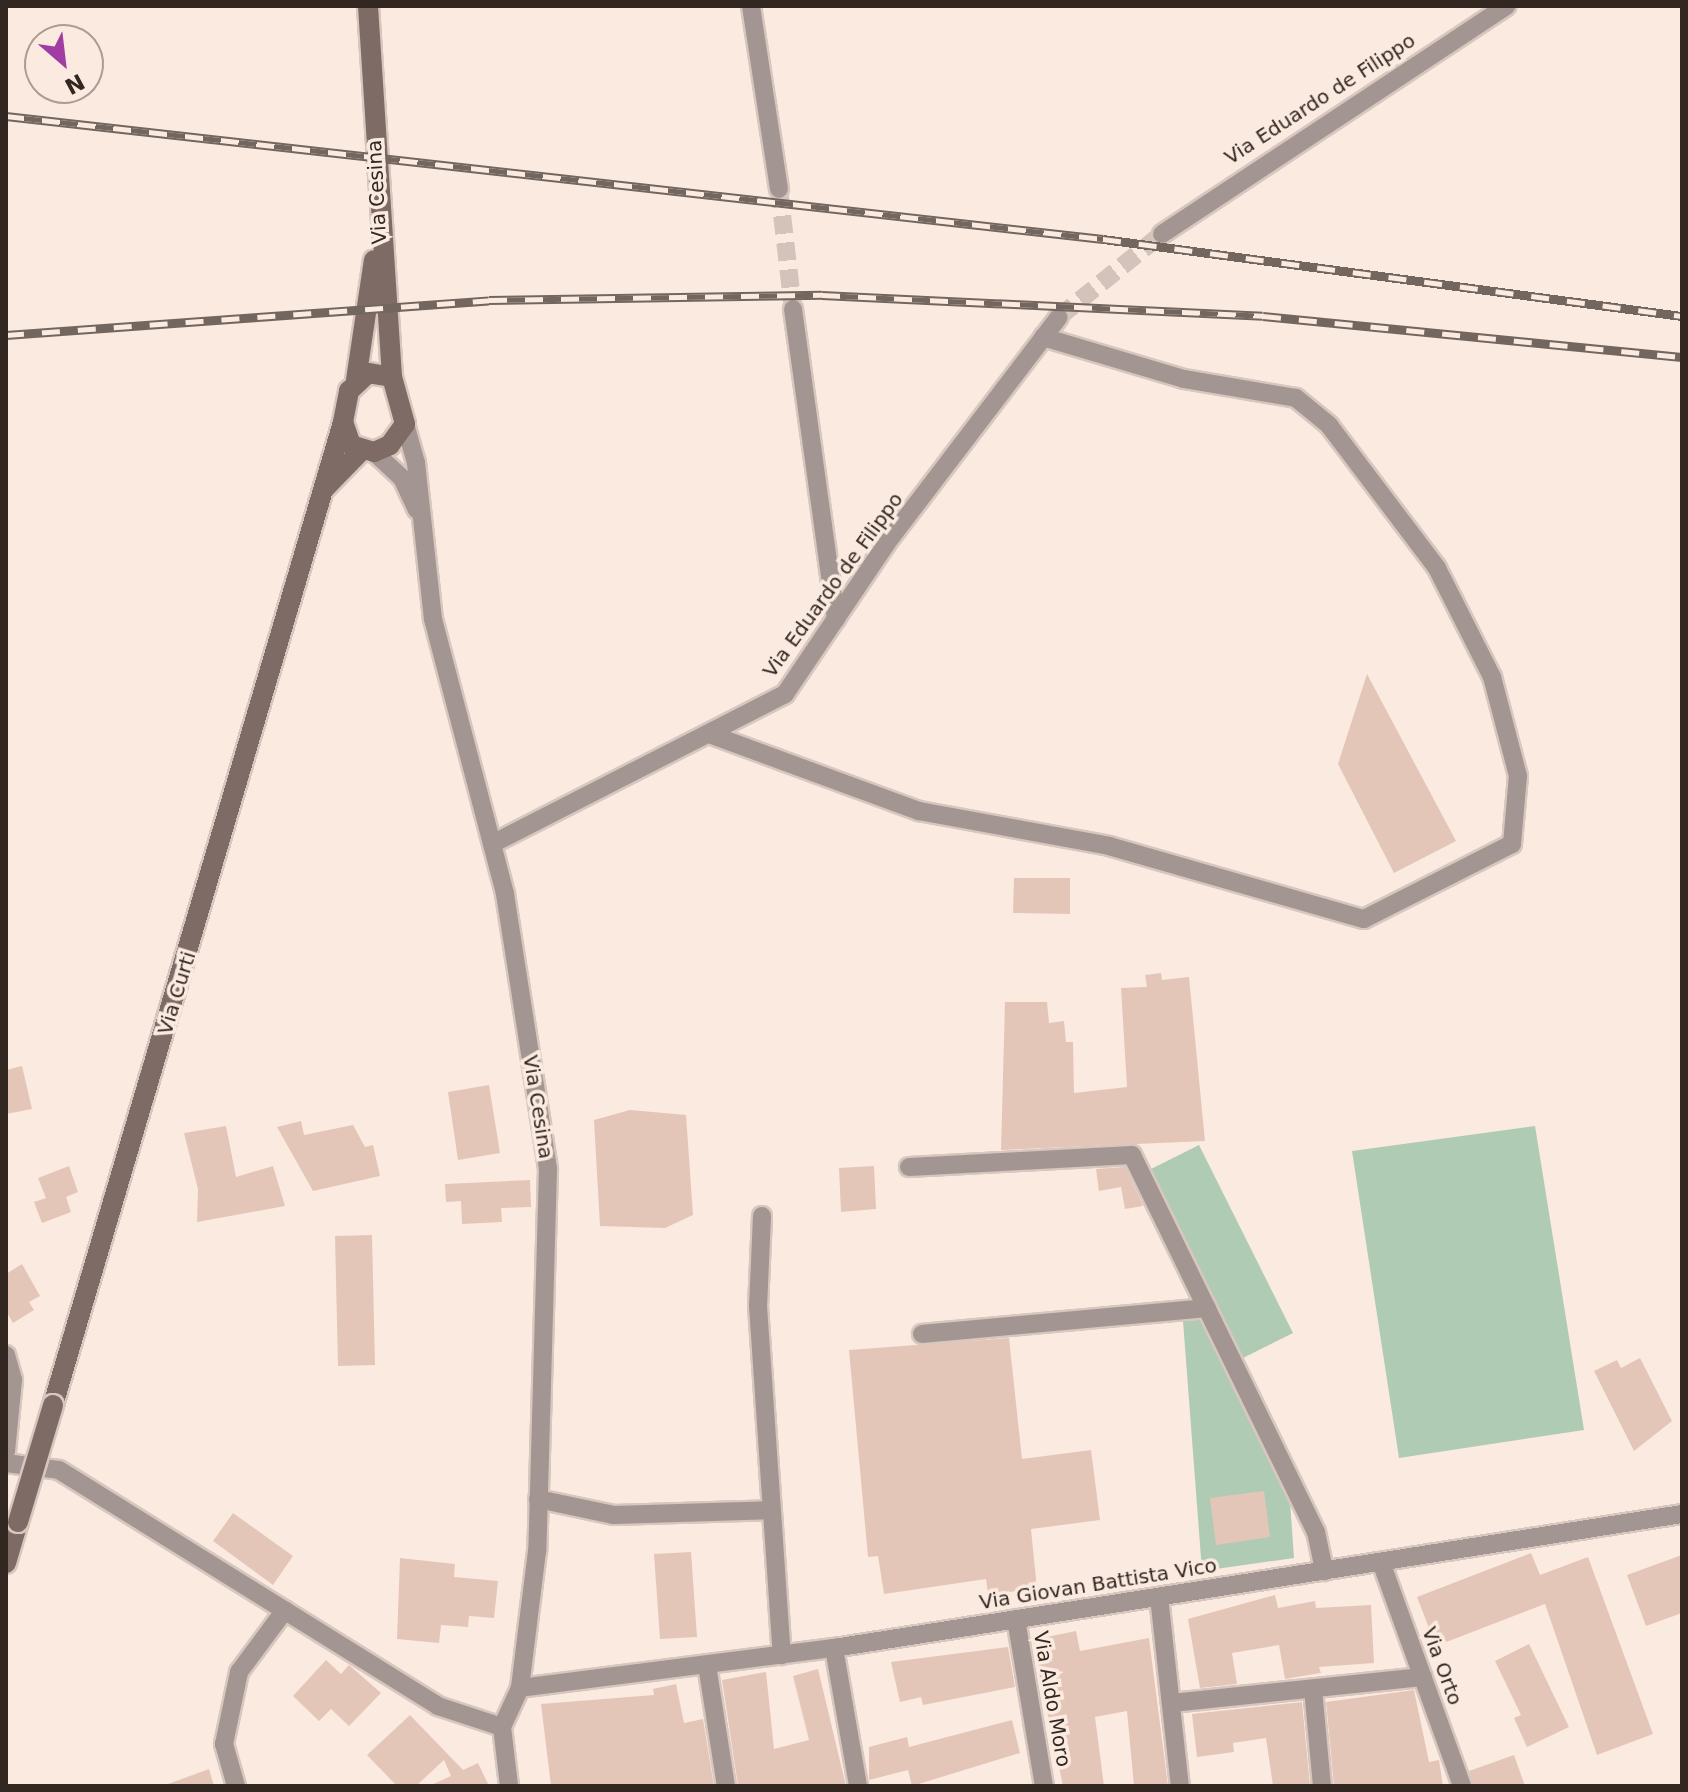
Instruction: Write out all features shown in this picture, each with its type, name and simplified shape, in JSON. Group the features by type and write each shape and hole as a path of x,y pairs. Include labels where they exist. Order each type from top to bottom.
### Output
{"main road":[{"name":"Via Cesina","path":"368,6 379,228 392,377 405,424"},
{"path":"343,422 356,380 379,228"},
{"path":"356,380 368,373 392,377"},
{"name":"Via Cesina","path":"343,422 351,445 368,451"},
{"name":"Via Curti","path":"6,1563 343,422"},
{"path":"321,492 368,451 390,445 405,424"}],"street":[{"path":"751,6 779,189"},
{"name":"Via Eduardo de Filippo","path":"1162,234 1506,6"},
{"path":"793,309 836,619"},
{"name":"Via Eduardo de Filippo","path":"492,844 712,735 785,694 836,619 1059,317"},
{"path":"712,735 919,811 1109,846 1364,919 1512,844 1518,776 1492,677 1437,568 1329,425 1296,398 1184,379 1043,337"},
{"path":"405,424 423,520"},
{"name":"Via Cesina","path":"368,451 402,478 423,520 433,619 492,844 548,1169 538,1499 520,1688 502,1727"},
{"path":"909,1167 1132,1155 1316,1532 1324,1571"},
{"path":"762,1216 758,1306 769,1510 782,1655"},
{"path":"922,1334 1207,1308"},
{"path":"6,1355 13,1380 6,1452"},
{"path":"6,1463 59,1470 438,1706 502,1727 509,1786"},
{"path":"538,1499 614,1515 769,1510"},
{"name":"Via Giovan Battista Vico","path":"520,1688 834,1648 1682,1514"},
{"name":"Via Orto","path":"1381,1562 1462,1786"},
{"path":"1159,1597 1180,1786"},
{"path":"236,1786 224,1744 239,1672 285,1610"},
{"name":"Via Aldo Moro","path":"1016,1619 1044,1786"},
{"path":"834,1648 858,1786"},
{"path":"707,1665 726,1786"},
{"path":"1171,1703 1423,1677"},
{"path":"1313,1689 1322,1786"}],"green space":[{"path":"1535,1126 1584,1430 1399,1458 1352,1151"},
{"path":"1199,1145 1293,1333 1241,1359 1147,1171"},
{"path":"1206,1319 1290,1501 1294,1558 1202,1571 1183,1321"}],"building":[{"path":"1367,674 1456,841 1394,873 1338,764"},
{"path":"1014,878 1070,878 1070,914 1013,913"},
{"path":"1161,973 1162,980 1189,977 1205,1141 1001,1150 1005,1002 1047,1002 1049,1023 1064,1021 1066,1042 1073,1042 1074,1093 1127,1087 1121,988 1147,987 1145,975"},
{"path":"22,1066 32,1109 6,1114 6,1070"},
{"path":"489,1085 500,1153 458,1160 448,1092"},
{"path":"630,1110 686,1115 693,1215 665,1228 600,1226 594,1120"},
{"path":"301,1121 304,1135 353,1125 365,1147 373,1145 380,1176 313,1191 277,1127"},
{"path":"226,1126 236,1177 273,1166 285,1206 197,1222 198,1189 184,1133"},
{"path":"69,1166 78,1192 66,1197 71,1212 42,1223 34,1202 46,1198 38,1178"},
{"path":"874,1166 876,1209 841,1212 839,1168"},
{"path":"1125,1167 1143,1206 1125,1209 1121,1187 1099,1191 1096,1169"},
{"path":"530,1180 531,1207 501,1208 502,1222 462,1224 461,1201 446,1202 445,1184"},
{"path":"372,1235 375,1365 338,1366 335,1236"},
{"path":"22,1264 40,1296 29,1302 34,1310 13,1323 6,1311 6,1274"},
{"path":"1009,1338 1022,1459 1091,1450 1100,1520 1031,1529 1037,1589 988,1594 986,1579 884,1594 878,1556 868,1557 849,1350"},
{"path":"1640,1358 1672,1421 1634,1451 1594,1371 1617,1360 1621,1368"},
{"path":"1264,1491 1270,1537 1216,1545 1210,1498"},
{"path":"233,1513 293,1556 273,1585 213,1541"},
{"path":"691,1552 697,1637 660,1639 654,1554"},
{"path":"1531,1553 1540,1575 1588,1557 1653,1734 1597,1755 1545,1604 1436,1646 1417,1597"},
{"path":"1682,1555 1682,1613 1646,1626 1627,1575"},
{"path":"400,1558 455,1564 454,1577 498,1581 494,1618 469,1616 468,1627 441,1625 439,1643 397,1639"},
{"path":"1275,1595 1278,1608 1315,1601 1316,1608 1371,1605 1374,1663 1319,1667 1321,1673 1285,1679 1279,1645 1232,1653 1237,1684 1200,1688 1188,1619"},
{"path":"1076,1631 1080,1651 1149,1638 1168,1786 1134,1786 1127,1711 1095,1717 1104,1786 1063,1786 1032,1640"},
{"path":"1529,1644 1569,1727 1527,1747 1514,1718 1521,1715 1495,1661"},
{"path":"1008,1647 1015,1687 923,1705 921,1697 900,1702 891,1662"},
{"path":"326,1660 341,1674 349,1665 381,1693 349,1726 331,1709 319,1721 293,1696"},
{"path":"818,1669 846,1786 738,1786 722,1680 766,1672 774,1749 809,1740 793,1676"},
{"path":"676,1684 684,1723 703,1719 714,1786 551,1786 541,1704 654,1695 653,1689"},
{"path":"1414,1690 1429,1762 1439,1760 1443,1786 1334,1786 1326,1702"},
{"path":"1302,1702 1310,1786 1273,1786 1266,1738 1233,1743 1234,1752 1197,1757 1192,1714"},
{"path":"410,1715 463,1770 478,1763 489,1786 429,1786 451,1776 444,1760 416,1786 397,1786 367,1755"},
{"path":"1012,1720 1020,1753 912,1786 908,1770 869,1780 869,1747 907,1737 909,1747"},
{"path":"1514,1755 1525,1786 1474,1786 1469,1771"},
{"path":"209,1769 214,1786 168,1786 168,1784"}],"tunnel":[{"path":"779,189 793,309"},
{"path":"1059,317 1162,234"}],"railway":[{"path":"6,116 1103,239 1682,316"},
{"path":"6,335 489,300 822,295 1263,316 1682,357"}]}
